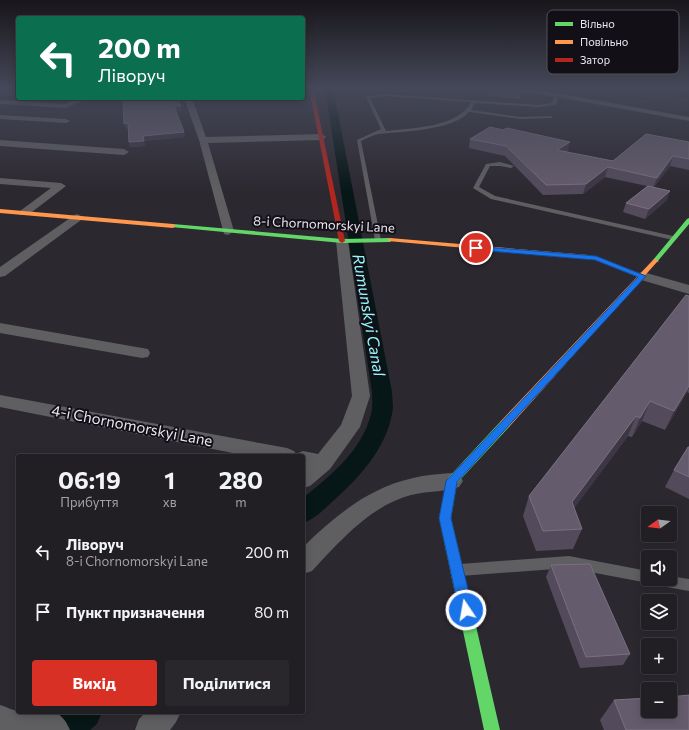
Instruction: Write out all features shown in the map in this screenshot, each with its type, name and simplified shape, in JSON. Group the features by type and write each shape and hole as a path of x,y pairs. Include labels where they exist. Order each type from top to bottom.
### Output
{"street":[{"path":"197,122 228,231"},
{"path":"305,478 323,463 350,427 361,396 342,241 319,122"},
{"path":"203,140 322,137"},
{"path":"0,143 124,152"},
{"path":"0,181 62,186 24,213"},
{"name":"8-i Chornomorskyi Lane","path":"0,211 342,241 378,240 596,258 643,276"},
{"path":"0,273 76,218"},
{"path":"492,730 445,518 452,481 643,276 689,220"},
{"path":"643,276 689,290"},
{"path":"0,328 142,353"},
{"name":"4-i Chornomorskyi Lane","path":"0,401 277,454"},
{"path":"305,459 323,463"},
{"path":"305,561 350,516 381,497 410,487 452,481"},
{"path":"150,730 164,714"}],"lane":[{"path":"380,122 384,130 380,133"},
{"path":"378,240 359,140 380,133 448,122"},
{"path":"511,166 500,164 488,165 476,188 492,198 507,200 673,238"},
{"path":"457,570 569,562 641,576"},
{"path":"677,583 689,585"}],"building":[{"path":"124,122 180,122 184,132 143,136 144,141 129,142 128,123 124,124"},
{"path":"490,127 503,130 507,128 570,142 557,150 613,161 646,134 689,142 689,159 673,156 657,178 608,167 586,184 546,185 506,146 470,139"},
{"path":"648,186 670,191 649,209 626,203"},
{"path":"686,295 689,296 689,386 674,411 650,401 640,418 636,416 572,502 582,529 543,531 529,496"},
{"path":"689,447 689,477 674,470"},
{"path":"590,564 630,654 586,657 551,565"},
{"path":"689,695 689,730 626,730 614,700 641,698 641,718 677,718 677,696"}],"waterway":[{"name":"Rumunskyi Canal","path":"305,511 339,481 361,457 377,429 382,413 382,392 335,122"},
{"name":"Rumunskyi Canal","path":"65,730 83,714"}],"traffic: fast":[{"path":"655,261 689,220"},
{"path":"173,226 342,241 390,240"},
{"path":"492,730 445,518 452,481 505,424"}],"traffic: slow":[{"path":"0,211 173,226"},
{"path":"390,240 588,257"},
{"path":"505,424 655,261"}],"traffic: jam":[{"path":"318,122 342,241"},
{"path":"588,257 596,258 643,276"}],"route":[{"path":"466,610 445,518 452,481 643,276 596,258 476,248"}]}
